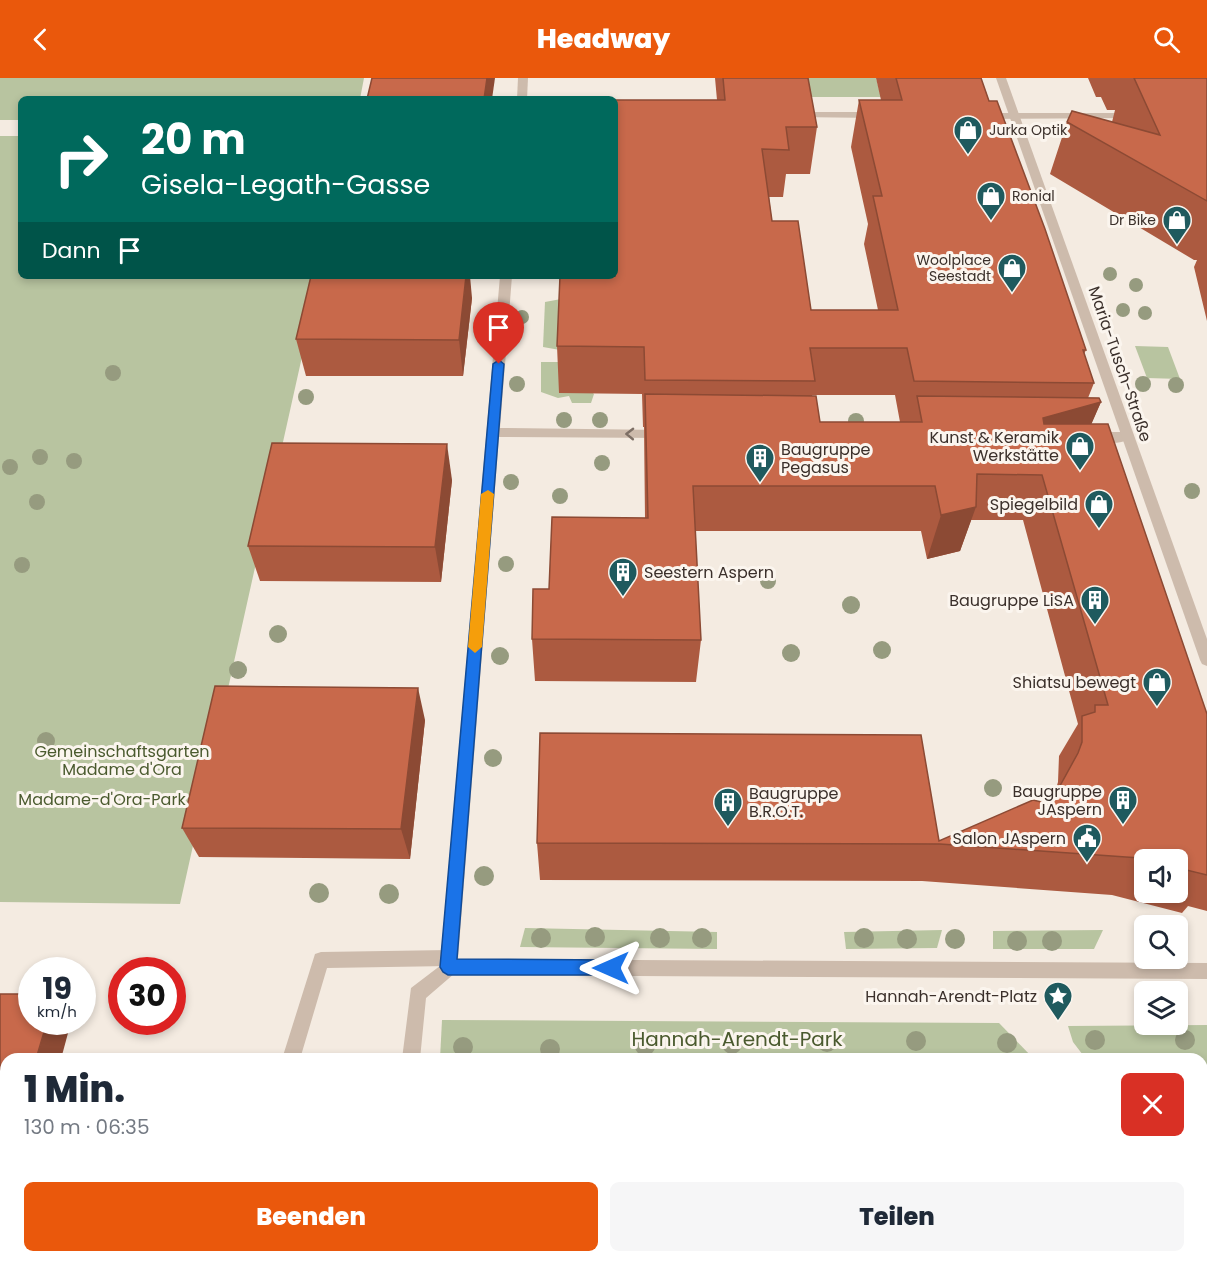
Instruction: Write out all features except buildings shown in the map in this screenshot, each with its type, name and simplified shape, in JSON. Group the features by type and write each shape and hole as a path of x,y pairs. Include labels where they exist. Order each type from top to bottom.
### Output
{"street":[{"path":"522,96 523,78"},
{"name":"Maria-Tusch-Straße","path":"1001,78 1126,437 1207,660"},
{"path":"779,114 884,115"},
{"path":"977,116 1151,116"},
{"path":"412,1053 417,994 449,962 506,279"},
{"path":"492,432 673,434"},
{"path":"1079,437 1126,437"},
{"path":"293,1053 321,960 1207,970"}],"green space":[{"path":"0,78 364,78 361,96 18,96 18,120 0,120"},
{"path":"794,78 876,78 881,97 797,97"},
{"name":"Madame-d'Ora-Park","path":"0,136 18,136 18,279 319,279 180,904 0,902"},
{"path":"561,299 560,350 543,347 545,302"},
{"path":"1135,346 1168,347 1180,379 1147,378"},
{"path":"541,362 560,362 594,394 591,403 572,403 569,396 558,398 541,392"},
{"path":"525,928 717,932 717,949 520,947"},
{"path":"942,930 937,948 846,949 844,932"},
{"path":"1103,930 1094,949 993,949 993,931"},
{"name":"Hannah-Arendt-Park","path":"442,1020 999,1023 1028,1053 440,1053"},
{"path":"1188,1025 1207,1025 1207,1053 1081,1053 1073,1042 1068,1026 1134,1026 1134,1035 1188,1035"}],"slow traffic":[{"path":"475,647 488,494"}],"place":[{"name":"Jurka Optik","path":"968,156"},
{"name":"Ronial","path":"991,222"},
{"name":"Dr Bike","path":"1177,246"},
{"name":"Woolplace Seestadt","path":"1012,294"},
{"name":"Kunst & Keramik Werkstätte","path":"1080,472"},
{"name":"Baugruppe Pegasus","path":"760,484"},
{"name":"Spiegelbild","path":"1099,530"},
{"name":"Seestern Aspern","path":"623,598"},
{"name":"Baugruppe LiSA","path":"1095,626"},
{"name":"Shiatsu bewegt","path":"1157,708"},
{"name":"Baugruppe JAspern","path":"1123,826"},
{"name":"Baugruppe B.R.O.T.","path":"728,828"},
{"name":"Salon JAspern","path":"1087,864"},
{"name":"Hannah-Arendt-Platz","path":"1058,1022"}],"route":[{"path":"499,364 448,967 611,968"}],"park label":[{"name":"Gemeinschaftsgarten Madame d'Ora","path":"122,760"}]}
